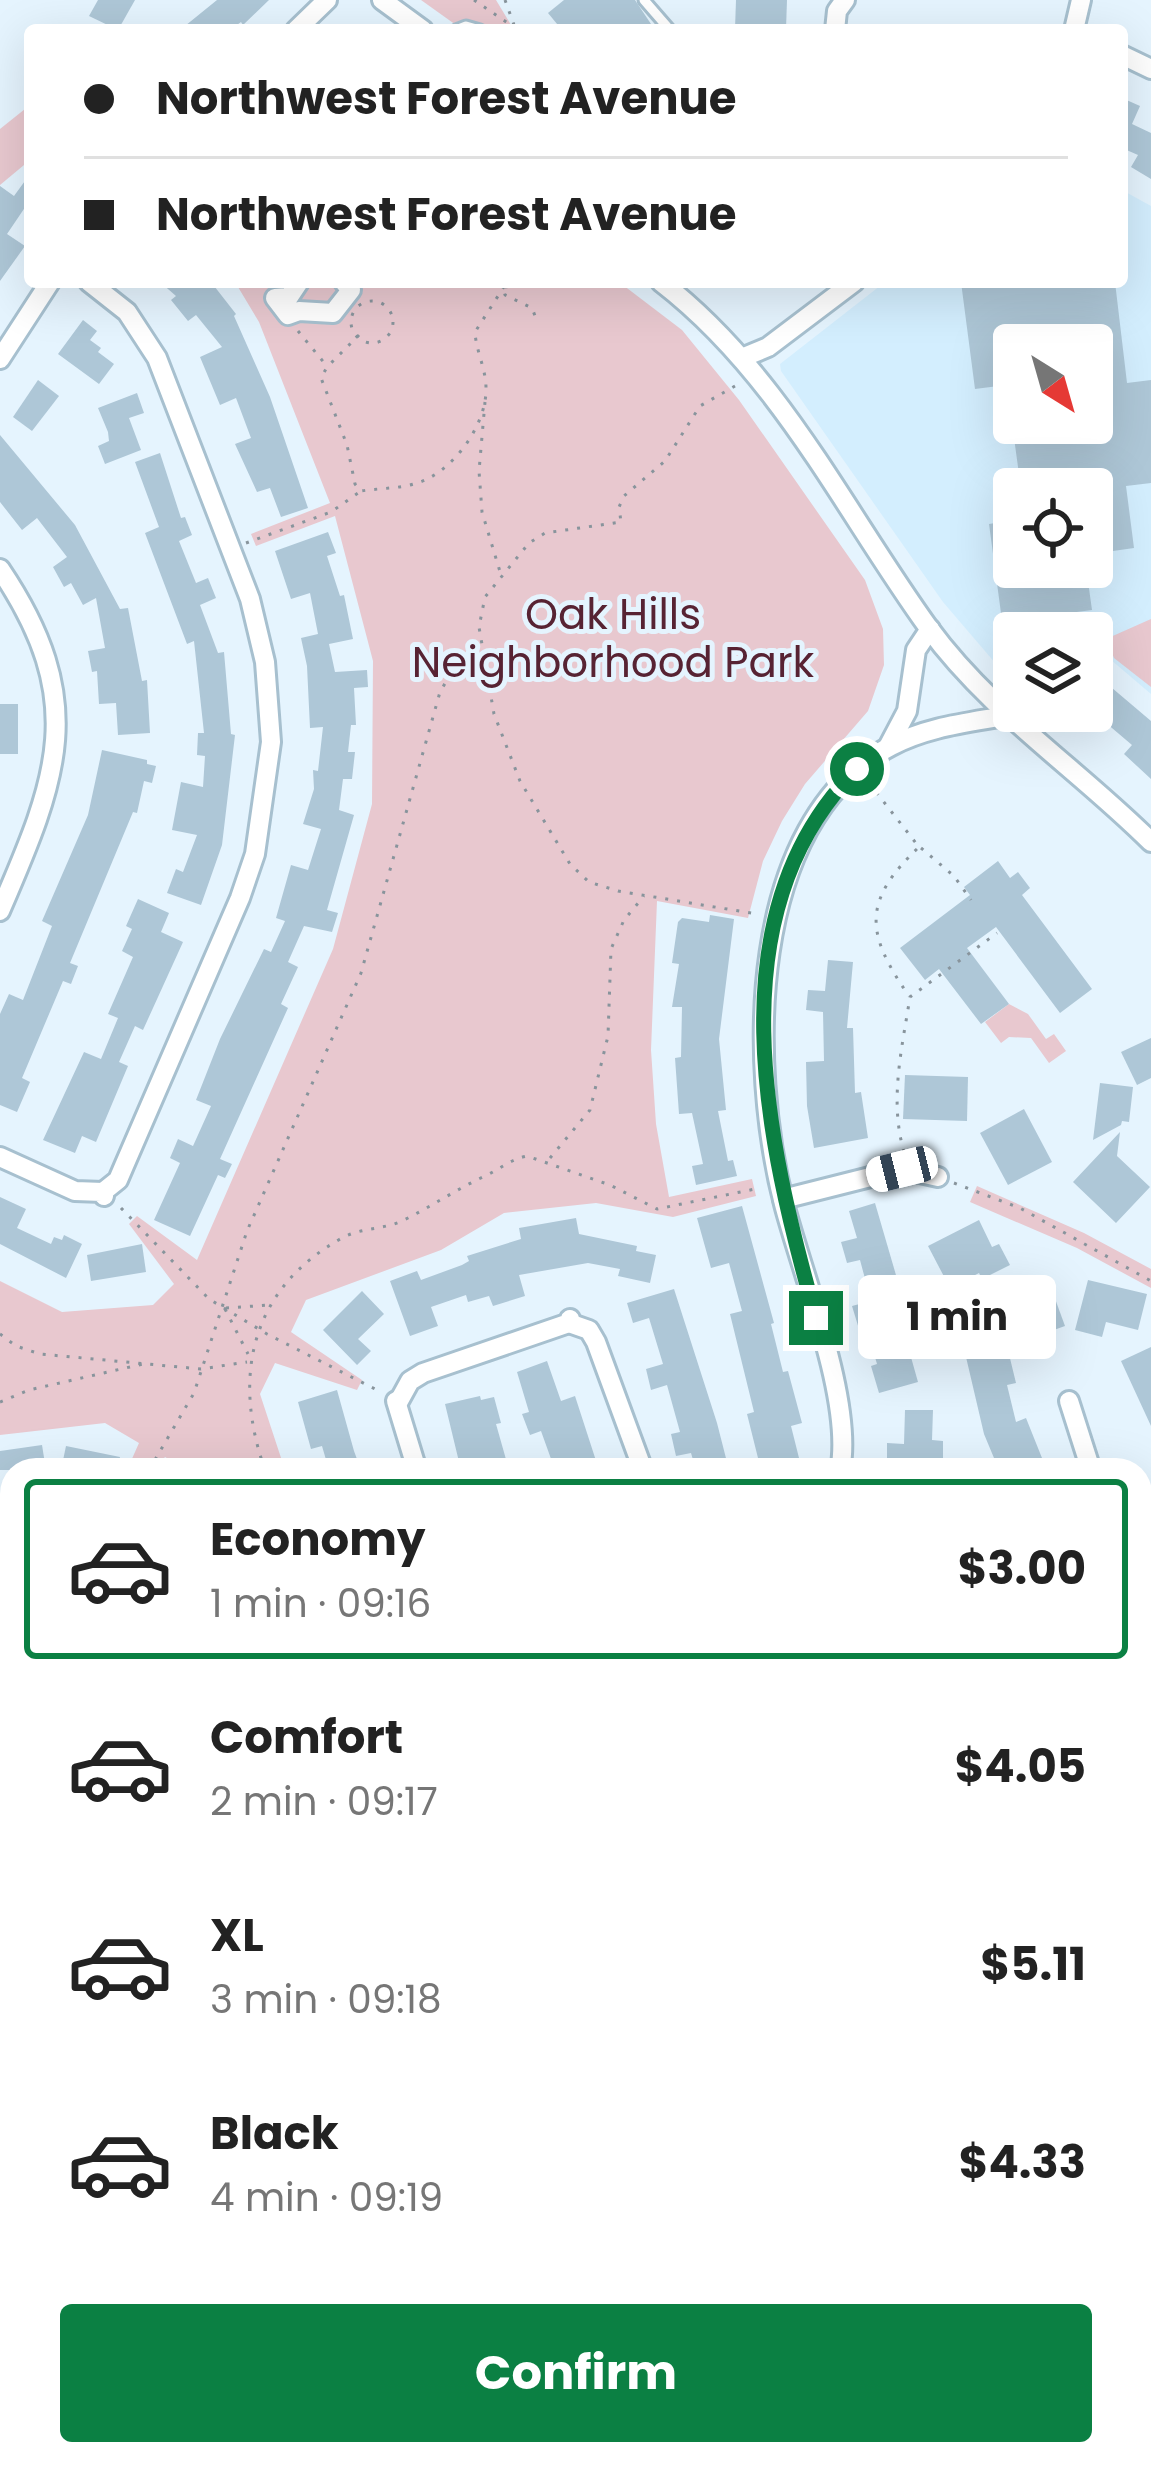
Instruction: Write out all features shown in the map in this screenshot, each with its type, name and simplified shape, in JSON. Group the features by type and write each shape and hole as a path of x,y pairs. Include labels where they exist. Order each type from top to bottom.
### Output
{"street":[{"path":"302,24 327,0"},
{"path":"382,0 415,24"},
{"path":"0,359 46,288"},
{"path":"0,1157 75,1191 103,1194 118,1180 240,898 255,854 267,784 270,701 262,647 233,548 157,358 127,312 97,288"},
{"path":"295,288 289,297 275,298 288,315 333,313 349,288"},
{"path":"668,288 744,357 930,629 993,702"},
{"path":"744,357 768,347 846,288"},
{"path":"0,568 35,631 55,693 59,724 51,781 39,821 0,911"},
{"path":"888,747 908,711 916,650 930,629"},
{"path":"843,1458 838,1398 781,1192 770,1112 764,1017 775,917 804,839 825,804 857,769 888,747 926,730 993,718"},
{"path":"1025,732 1151,842"},
{"path":"781,1192 902,1169 938,1177"},
{"path":"412,1458 397,1401 410,1381 570,1321 589,1330 596,1342 639,1458"},
{"path":"1069,1401 1087,1458"}],"lane":[{"path":"644,0 665,24"}],"path":[{"path":"474,0 510,24"},
{"path":"501,288 475,332 485,380 479,471 482,512 502,575"},
{"path":"504,288 505,295 532,308 537,320"},
{"path":"374,301 388,308 393,324 388,336 369,343 358,336 351,319 356,308 374,301"},
{"path":"358,336 321,379 361,491"},
{"path":"485,380 494,378"},
{"path":"735,386 700,406 664,461 624,496 621,522 545,533 529,543 480,611 491,702 504,745 560,853 579,875 600,887 775,917"},
{"path":"233,548 331,512 361,491 416,484 439,472 466,446 485,400"},
{"path":"156,1458 190,1404 247,1231 361,973 440,692 454,668 484,649"},
{"path":"857,769 919,847 954,876 971,900"},
{"path":"910,1171 897,1128 897,1082 910,997 887,964 873,922 887,882 919,847"},
{"path":"548,1160 577,1132 590,1110 608,1036 611,950 624,920 646,894"},
{"path":"910,997 997,933"},
{"path":"263,1458 248,1404 249,1359 272,1305 295,1273 344,1237 400,1222 514,1158 548,1160 656,1209 781,1192"},
{"path":"938,1177 1019,1208 1151,1281"},
{"path":"103,1194 129,1214 202,1294 397,1401"},
{"path":"224,1308 272,1305"},
{"path":"224,1308 249,1359"},
{"path":"0,1334 40,1354 201,1369 249,1359"},
{"path":"0,1402 29,1390 144,1363"}],"shaded area":[{"path":"1128,193 1151,206 1151,694 1113,662 1113,612 993,612 993,660 943,602 780,364 877,288 1128,288"}],"green space":[{"path":"421,0 496,0 510,24 455,24"},
{"path":"24,110 24,165 0,185 0,129"},
{"name":"Oak Hills Neighborhood Park","path":"239,288 627,288 682,330 739,400 865,580 883,629 884,665 868,711 805,784 782,821 763,861 748,918 657,901 651,1050 656,1124 669,1197 752,1179 756,1196 673,1217 596,1203 504,1213 441,1250 306,1300 291,1332 362,1380 357,1390 275,1363 260,1394 281,1458 132,1458 139,1443 105,1423 0,1435 0,1281 62,1312 153,1305 174,1284 129,1224 137,1216 197,1260 333,949 372,804 373,661 335,516 256,546 251,534 330,503 259,322"},
{"path":"1151,619 1151,687 1114,658 1113,636"},
{"path":"1009,1004 1028,1014 1046,1039 1054,1034 1066,1051 1049,1063 1031,1038 1009,1037 1001,1043 985,1022"},
{"path":"977,1186 1084,1233 1151,1269 1151,1288 1077,1248 970,1202"}],"building":[{"path":"98,0 135,0 121,24 106,24 89,16"},
{"path":"217,0 269,0 244,24 187,24"},
{"path":"564,0 635,0 651,24 557,24 548,13"},
{"path":"736,0 787,0 786,24 735,24"},
{"path":"1128,101 1140,106 1132,124 1151,133 1151,179 1131,167 1138,155 1128,151"},
{"path":"24,182 24,209 7,234 24,247 0,281 0,186 14,196"},
{"path":"167,288 216,288 236,314 308,508 281,517 270,488 257,492 235,444 251,438 236,398 220,405 200,357 222,347 196,315 188,321 171,300 176,296"},
{"path":"962,288 1116,288 1127,383 1151,380 1151,483 1126,486 1134,548 1113,551 1113,468 1018,468 1015,444 1113,444 1113,324 993,324 993,387 975,389"},
{"path":"83,320 97,331 90,340 101,348 98,352 114,364 99,384 58,354"},
{"path":"38,380 59,396 32,431 13,417"},
{"path":"137,393 144,413 129,418 141,450 105,464 98,446 109,441 108,432 98,408"},
{"path":"0,435 75,525 120,609 128,608 142,681 147,680 150,733 118,735 116,703 99,704 97,671 92,672 88,651 105,648 96,598 83,605 71,583 64,587 53,567 67,557 37,518 22,530 0,502"},
{"path":"160,453 181,518 185,517 192,535 179,541 196,583 208,578 216,598 200,605 218,653 224,652 231,734 235,735 222,845 201,905 167,893 176,869 183,872 197,835 172,830 181,782 203,787 205,756 197,755 198,733 204,733 194,641 187,644 145,533 159,527 135,462"},
{"path":"328,532 336,553 327,556 340,596 344,595 353,639 329,644 335,672 367,670 368,687 354,688 356,725 351,725 348,752 355,752 352,779 343,779 339,810 354,815 327,910 338,913 332,932 304,926 288,962 298,967 281,1004 288,1008 220,1159 232,1164 225,1178 218,1175 190,1236 154,1220 180,1163 170,1158 178,1139 193,1146 211,1106 196,1100 220,1039 264,949 271,952 285,921 276,918 291,865 308,870 321,829 303,824 314,789 313,770 318,771 323,727 310,728 301,638 318,634 310,593 291,599 275,551"},
{"path":"998,588 1089,588 1092,610 1001,612"},
{"path":"1113,689 1151,721 1151,779 1124,754 1132,745 1113,729"},
{"path":"0,704 18,704 18,754 0,754"},
{"path":"102,750 156,766 152,783 144,781 137,813 133,812 70,963 78,966 71,984 63,981 22,1078 30,1082 17,1112 0,1105 0,1014 9,994 23,1000 52,926 42,921 88,815"},
{"path":"998,861 1010,878 1018,872 1030,888 1022,895 1092,989 1060,1013 996,927 967,948 1009,1004 981,1024 939,969 925,980 900,948 970,895 964,887"},
{"path":"138,899 169,913 161,932 183,942 143,1030 135,1026 119,1062 128,1066 96,1142 82,1136 75,1153 43,1140 84,1052 101,1059 118,1018 108,1014 133,957 122,951"},
{"path":"710,915 734,919 719,1039 726,1110 718,1111 728,1161 733,1160 737,1176 696,1185 692,1166 703,1164 692,1113 679,1114 675,1058 681,1057 682,1007 672,1007 679,964 672,963 678,922 682,918 709,922"},
{"path":"828,960 853,962 847,1028 853,1028 855,1093 861,1092 868,1138 814,1148 806,1062 824,1061 823,1012 806,1010 808,990 825,991"},
{"path":"1151,1038 1151,1078 1137,1085 1121,1052"},
{"path":"905,1075 968,1077 967,1121 903,1119"},
{"path":"1100,1083 1133,1087 1129,1122 1122,1121 1093,1140"},
{"path":"1024,1109 1052,1162 1008,1185 980,1133"},
{"path":"1120,1132 1117,1156 1150,1187 1116,1223 1073,1182"},
{"path":"0,1197 26,1209 17,1228 51,1244 54,1237 62,1240 64,1235 82,1244 66,1278 0,1244"},
{"path":"875,1203 905,1306 883,1313 890,1340 905,1336 918,1382 879,1393 871,1366 877,1364 866,1327 859,1329 852,1306 871,1301 860,1260 847,1263 841,1242 857,1238 849,1211"},
{"path":"742,1206 783,1372 788,1371 802,1423 791,1426 799,1458 758,1458 747,1414 754,1412 730,1314 742,1311 729,1263 711,1268 697,1218"},
{"path":"576,1218 579,1234 637,1246 636,1251 656,1255 650,1283 618,1276 620,1269 588,1263 519,1275 525,1296 493,1306 489,1296 468,1302 466,1295 431,1307 438,1326 410,1336 390,1281 417,1271 421,1280 462,1265 469,1261 467,1256 521,1239 519,1228"},
{"path":"979,1220 992,1247 999,1244 1010,1265 982,1279 979,1273 950,1288 928,1246"},
{"path":"142,1244 146,1272 91,1281 87,1255"},
{"path":"1088,1280 1147,1294 1138,1330 1106,1322 1102,1337 1075,1330"},
{"path":"1050,1285 1065,1326 1012,1345 997,1305"},
{"path":"674,1289 726,1458 676,1456 671,1434 680,1432 667,1385 651,1390 646,1369 663,1364 649,1318 633,1323 627,1303"},
{"path":"362,1291 384,1314 358,1339 371,1351 357,1365 323,1330"},
{"path":"1007,1346 1016,1383 1007,1385 1016,1422 1026,1418 1042,1458 994,1458 966,1357"},
{"path":"1151,1347 1151,1426 1121,1361"},
{"path":"547,1361 561,1401 575,1396 595,1458 551,1458 541,1431 530,1435 522,1414 529,1412 517,1372"},
{"path":"337,1390 357,1458 326,1458 322,1446 311,1449 298,1402"},
{"path":"494,1397 506,1458 458,1458 445,1404"},
{"path":"905,1410 933,1410 932,1440 943,1441 943,1458 887,1458 887,1443 904,1444"},
{"path":"42,1445 44,1458 0,1458 0,1451"},
{"path":"66,1446 120,1457 120,1458 64,1458"}],"route":[{"path":"816,1318 781,1191 765,1063 767,976 775,917 787,878 825,804 857,769"}]}
